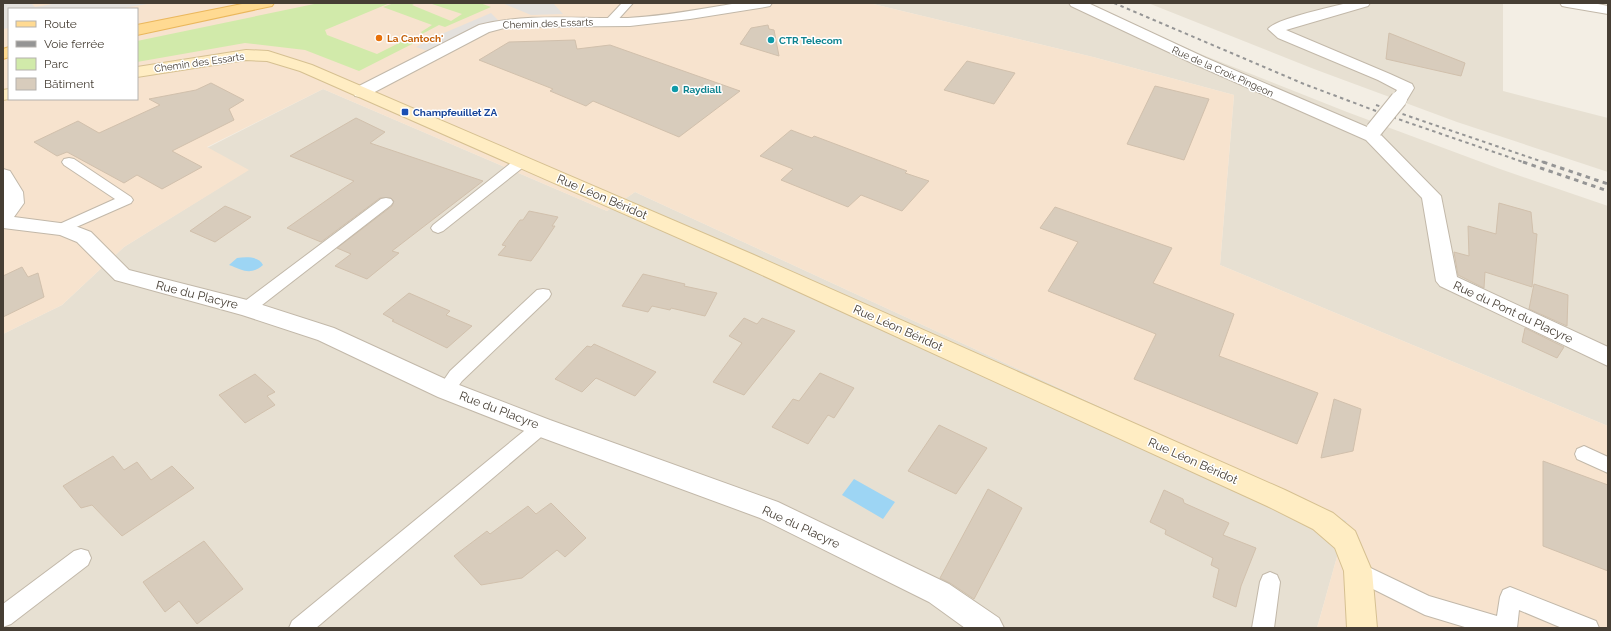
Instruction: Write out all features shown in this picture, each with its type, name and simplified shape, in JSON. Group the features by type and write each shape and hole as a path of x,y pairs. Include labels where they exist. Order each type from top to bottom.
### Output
{"main road":[{"path":"138,30 267,3"}],"street":[{"name":"Chemin des Essarts","path":"138,72 246,55 268,56 306,68 361,92 484,28 508,23 630,22 690,15 765,3"},
{"name":"Rue de la Croix Pingeon","path":"1076,3 1200,61 1373,133"},
{"path":"1364,3 1287,24 1276,29 1283,35 1384,77 1406,88 1373,133"},
{"path":"1567,3 1608,10"},
{"name":"Rue Léon Béridot","path":"361,92 755,263 1323,521 1345,540 1358,571 1362,628"},
{"name":"Rue du Pont du Placyre","path":"1373,133 1431,196 1447,281 1608,357"},
{"path":"3,175 13,192 14,203 3,218"},
{"name":"Rue du Placyre","path":"3,222 60,229 84,237 122,275 247,308 326,334 446,390 541,427 769,510 938,593 989,628"}],"lane":[{"path":"610,22 628,3"},
{"path":"60,229 126,200 69,162"},
{"path":"438,228 521,162"},
{"path":"247,308 386,202"},
{"path":"446,390 456,376 543,294"},
{"path":"300,628 541,427"},
{"path":"1584,454 1608,465"},
{"path":"3,617 81,558"},
{"path":"1358,571 1425,605 1503,628"},
{"path":"1263,628 1270,582"},
{"path":"1506,628 1510,597 1588,628"}],"shaded area":[{"path":"3,3 869,3 1093,57 1234,95 1220,265 1608,426 1608,628 1317,628 1347,521 635,192 607,211 323,89 207,147 249,170 124,247 62,305 3,334"},
{"path":"3,3 31,3 35,7 58,3 153,3 124,8 8,8 8,28 3,29"},
{"path":"502,3 553,3 563,14 531,15"},
{"path":"869,3 1085,3 1203,55 1347,112 1500,169 1608,206 1608,426 1220,265 1234,95 1093,57"},
{"path":"1148,3 1503,3 1503,91 1608,118 1608,172 1457,122 1314,69"},
{"path":"491,13 502,24 436,54 416,47 444,33"},
{"path":"323,89 607,211 635,192 1347,521 1317,628 3,628 3,334 62,305 124,247 248,170 207,148"}],"green space":[{"path":"319,3 390,3 325,30 327,35 377,54 411,37 418,41 359,71 305,50 245,43 138,62 138,41"},
{"path":"394,3 416,3 412,5 451,21 462,14 429,3 480,3 491,7 445,27 439,25 422,34 421,32 432,25 383,7"}],"water":[{"path":"248,257 259,260 263,265 254,270 246,271 229,265 237,258"},
{"path":"854,479 895,502 883,519 842,495"}],"building":[{"name":"CTR Telecom","path":"768,25 769,29 774,30 779,56 740,44 751,28"},
{"path":"1389,33 1465,63 1461,76 1386,59"},
{"name":"Raydiall","path":"575,40 577,49 610,45 740,91 679,137 593,101 586,106 550,91 553,89 479,60 509,42"},
{"path":"967,61 1015,73 994,104 944,90"},
{"path":"211,83 244,100 229,109 234,120 172,151 202,167 162,189 137,175 124,183 67,152 57,156 34,142 78,121 99,133 160,105 149,99 196,90"},
{"path":"1155,86 1209,99 1184,160 1127,144"},
{"path":"356,118 385,132 370,143 483,181 392,251 399,253 367,279 335,266 351,254 337,248 392,206 394,201 391,198 380,198 321,242 287,228 354,181 290,156"},
{"path":"791,130 812,138 814,136 907,171 905,173 929,181 902,211 861,195 848,207 781,180 793,169 760,156"},
{"path":"1499,203 1531,212 1533,233 1537,234 1532,287 1485,272 1484,288 1458,275 1454,252 1469,256 1468,226 1496,234"},
{"path":"225,206 251,217 215,242 190,231"},
{"path":"1055,207 1172,248 1153,283 1234,314 1219,356 1318,393 1297,444 1134,379 1156,334 1048,291 1078,242 1040,228"},
{"path":"529,211 558,217 552,226 555,226 539,250 531,261 498,255 506,246 502,245 520,220 523,220"},
{"path":"22,267 28,277 38,273 44,297 3,317 3,276"},
{"path":"643,274 685,284 684,286 717,293 705,316 671,308 670,310 652,306 648,312 622,306"},
{"path":"1534,284 1568,295 1567,326 1529,309"},
{"path":"409,293 450,311 446,315 472,326 447,348 392,321 394,320 383,314"},
{"path":"744,318 757,324 762,318 795,331 744,395 713,382 742,343 729,336"},
{"path":"1525,328 1564,347 1557,358 1522,342"},
{"path":"594,344 656,372 635,396 596,378 582,392 555,379 587,346 591,347"},
{"path":"820,373 854,388 834,418 828,415 808,444 772,427 793,399 799,401"},
{"path":"255,374 275,392 267,396 275,405 245,423 219,395"},
{"path":"1334,399 1361,409 1353,451 1321,458"},
{"path":"939,425 987,448 956,494 908,471"},
{"path":"113,456 124,470 137,462 151,480 172,466 194,488 122,536 92,505 81,508 63,486"},
{"path":"1543,461 1608,485 1608,571 1543,546"},
{"path":"988,489 1022,508 974,599 940,578"},
{"path":"1164,490 1183,499 1184,503 1229,523 1223,535 1256,548 1241,586 1236,607 1213,597 1219,569 1211,565 1213,558 1165,534 1166,530 1150,522"},
{"path":"551,503 586,538 565,557 557,550 522,578 481,585 454,556 487,531 490,534 528,506 536,514"},
{"path":"204,541 243,589 197,624 179,601 165,612 143,582"}],"railway":[{"path":"1114,3 1304,84 1392,117 1526,163"},
{"path":"1376,105 1546,163"},
{"path":"1523,162 1608,191"},
{"path":"1543,162 1608,184"}],"place":[{"name":"La Cantoch'","path":"379,38"},
{"name":"CTR Telecom","path":"771,40"},
{"name":"Raydiall","path":"675,89"},
{"name":"Champfeuillet ZA","path":"405,112"}]}
